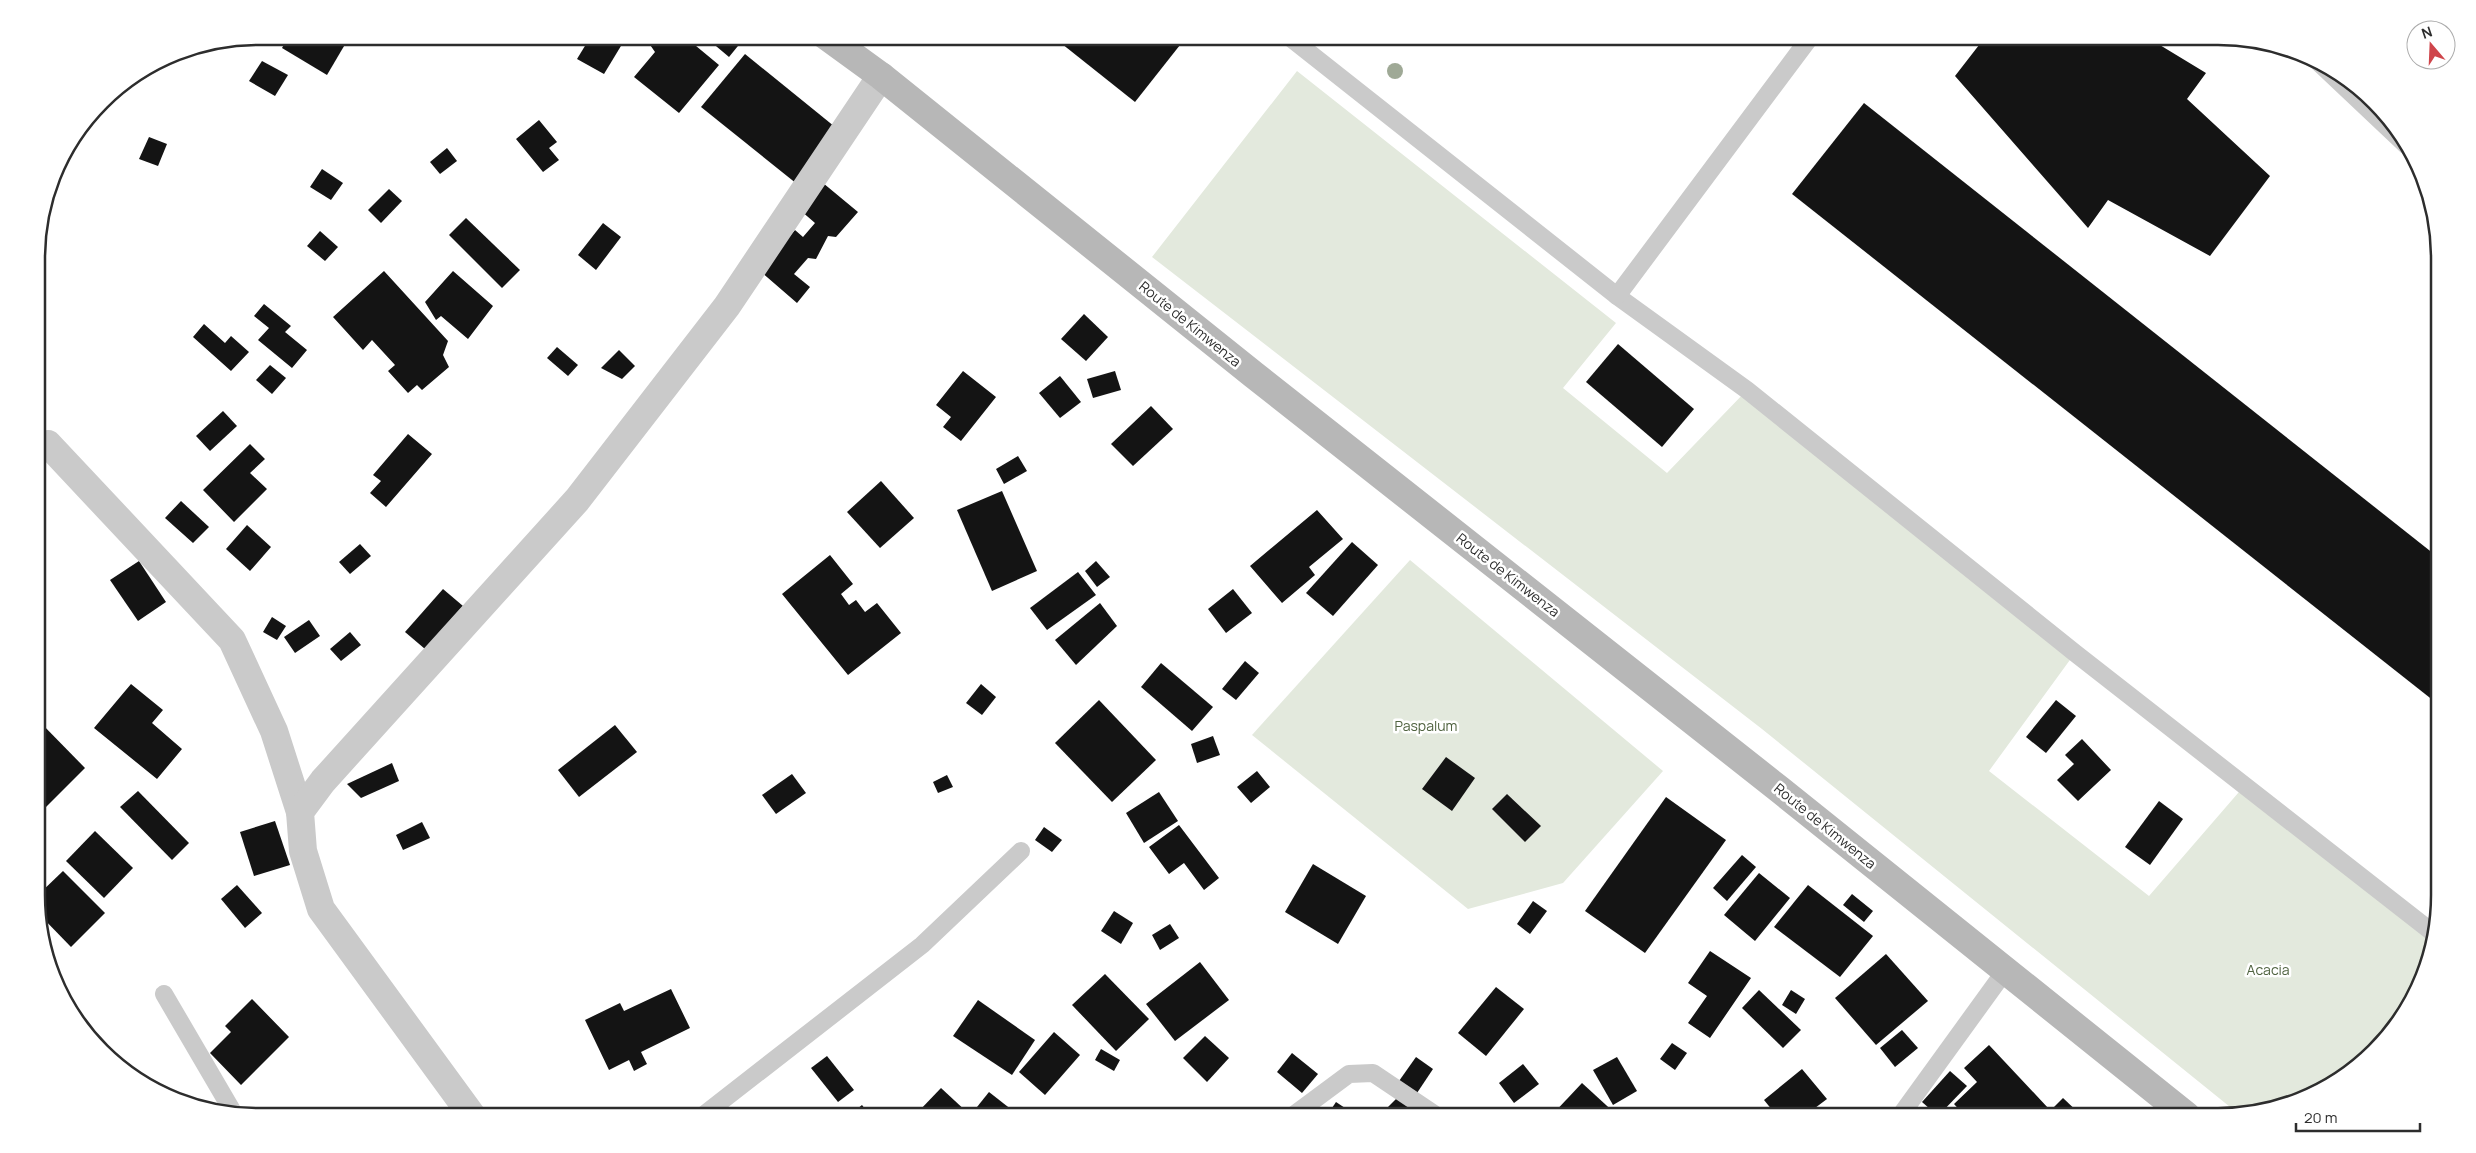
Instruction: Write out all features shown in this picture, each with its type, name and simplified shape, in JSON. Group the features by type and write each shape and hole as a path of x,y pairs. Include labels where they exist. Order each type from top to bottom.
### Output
{"street":[{"name":"Route de Kimwenza","path":"838,45 881,76 1262,382 1779,789 2178,1108"},
{"path":"300,812 322,781 578,500 727,306 881,76"},
{"path":"48,444 232,640 274,731 300,812 303,851 321,909 466,1108"}],"lane":[{"path":"1299,45 1617,296 1747,390 2075,654 2428,929"},
{"path":"1617,296 1805,45"},
{"path":"2342,85 2384,124"},
{"path":"713,1108 922,945 1021,851"},
{"path":"1906,1108 2005,971"},
{"path":"164,994 229,1106"},
{"path":"1302,1108 1348,1074 1359,1072 1374,1073 1425,1108"}],"green space":[{"name":"Acacia","path":"1297,71 1616,323 1563,388 1667,473 1747,390 2075,653 1989,771 2149,896 2245,785 2428,929 2420,964 2403,1002 2369,1046 2325,1080 2287,1097 2260,1104 2231,1108 1762,729 1152,257"},
{"name":"Paspalum","path":"1410,560 1663,771 1563,883 1468,909 1252,735"}],"building":[{"path":"284,45 345,45 327,75 282,48"},
{"path":"586,45 622,45 604,74 577,59"},
{"path":"650,45 695,45 719,65 679,113 634,77 655,52"},
{"path":"715,45 739,45 729,57"},
{"path":"1063,45 1180,45 1135,102"},
{"path":"1979,45 2160,45 2206,73 2187,99 2270,176 2210,256 2108,200 2088,228 1955,76"},
{"path":"745,54 840,131 797,184 701,107"},
{"path":"262,61 288,75 275,96 249,81"},
{"path":"1864,103 2431,552 2431,699 1792,194"},
{"path":"539,120 557,142 549,148 559,160 543,172 516,139"},
{"path":"149,137 167,144 158,166 139,159"},
{"path":"447,148 457,161 440,174 430,162"},
{"path":"322,169 343,183 331,200 310,187"},
{"path":"823,183 858,212 836,237 828,236 816,259 808,258 794,274 810,287 797,303 760,271 795,230 803,237 815,223 800,210"},
{"path":"389,189 402,201 381,223 368,210"},
{"path":"466,218 520,270 502,288 449,235"},
{"path":"603,223 621,237 596,270 578,255"},
{"path":"320,231 338,247 325,261 307,246"},
{"path":"384,271 448,341 443,355 449,367 422,390 417,385 408,393 388,371 395,365 372,340 363,350 333,317"},
{"path":"453,271 493,306 468,339 441,316 436,320 425,302"},
{"path":"264,304 291,326 285,332 307,350 292,368 258,340 269,328 254,316"},
{"path":"1084,314 1108,337 1086,361 1061,339"},
{"path":"204,324 225,343 231,336 249,352 231,371 193,337"},
{"path":"1618,344 1694,409 1662,447 1586,382"},
{"path":"557,347 578,365 568,376 547,358"},
{"path":"619,350 635,366 622,379 601,368"},
{"path":"270,365 286,378 272,394 256,380"},
{"path":"963,371 996,397 961,441 943,427 951,417 936,405"},
{"path":"1115,371 1121,390 1093,398 1087,379"},
{"path":"1060,376 1081,402 1060,418 1039,393"},
{"path":"1151,406 1173,429 1133,466 1111,444"},
{"path":"223,411 237,426 210,451 196,436"},
{"path":"408,434 432,454 386,507 370,493 381,481 373,475"},
{"path":"250,444 265,459 250,473 267,489 234,522 203,490"},
{"path":"1018,456 1027,471 1004,484 996,469"},
{"path":"881,481 914,518 880,548 847,512"},
{"path":"1002,491 1037,571 992,591 957,510"},
{"path":"181,501 209,527 193,543 165,518"},
{"path":"1317,510 1343,539 1309,567 1315,575 1282,603 1250,566"},
{"path":"247,525 271,547 250,571 226,549"},
{"path":"1352,542 1378,565 1333,616 1306,593"},
{"path":"360,544 371,556 350,574 339,562"},
{"path":"830,555 853,584 841,594 849,605 856,600 865,612 877,603 901,633 848,675 782,594"},
{"path":"139,561 166,602 138,621 110,580"},
{"path":"1096,561 1110,577 1097,587 1085,571"},
{"path":"1078,572 1096,595 1047,630 1030,608"},
{"path":"443,589 463,606 425,649 405,632"},
{"path":"1233,589 1252,613 1226,633 1208,609"},
{"path":"1100,603 1117,626 1076,665 1055,640"},
{"path":"272,617 286,626 277,640 263,632"},
{"path":"309,620 320,636 295,653 284,637"},
{"path":"350,632 361,645 341,661 330,649"},
{"path":"1245,661 1259,673 1236,700 1222,689"},
{"path":"1161,663 1213,707 1192,731 1141,687"},
{"path":"131,684 163,710 152,723 182,749 157,779 94,728"},
{"path":"981,684 996,697 982,715 966,703"},
{"path":"1099,700 1156,760 1112,802 1055,743"},
{"path":"2056,700 2076,716 2046,753 2026,737"},
{"path":"615,725 637,752 579,797 558,770"},
{"path":"45,727 85,768 45,808"},
{"path":"1213,736 1220,755 1197,763 1191,744"},
{"path":"2082,739 2111,770 2078,801 2057,780 2074,764 2065,755"},
{"path":"1446,757 1475,778 1452,811 1422,789"},
{"path":"392,763 399,781 361,798 347,784"},
{"path":"1257,771 1270,787 1251,803 1237,787"},
{"path":"792,774 806,793 776,814 762,795"},
{"path":"947,775 953,787 938,793 933,782"},
{"path":"138,791 189,843 172,860 120,807"},
{"path":"1159,792 1178,821 1144,843 1126,813"},
{"path":"1507,794 1541,826 1525,842 1492,809"},
{"path":"1666,797 1726,840 1645,953 1585,911"},
{"path":"2159,801 2183,819 2150,865 2125,847"},
{"path":"275,821 290,865 254,876 240,832"},
{"path":"422,822 430,838 403,850 396,835"},
{"path":"1179,825 1219,878 1204,890 1184,863 1169,874 1149,847"},
{"path":"1044,827 1062,840 1052,852 1035,840"},
{"path":"95,831 133,868 104,898 66,861"},
{"path":"1742,855 1756,867 1727,901 1713,888"},
{"path":"1313,864 1366,896 1338,944 1285,912"},
{"path":"63,871 105,913 71,947 47,922 45,888"},
{"path":"1759,873 1790,898 1755,941 1724,915"},
{"path":"237,885 262,913 245,928 221,899"},
{"path":"1808,885 1873,936 1840,977 1774,927"},
{"path":"1852,894 1873,911 1864,922 1843,905"},
{"path":"1533,901 1547,911 1530,934 1517,924"},
{"path":"1114,911 1133,923 1121,944 1101,931"},
{"path":"1170,924 1179,938 1160,950 1152,935"},
{"path":"1710,951 1751,978 1710,1038 1688,1023 1707,996 1688,983"},
{"path":"1886,954 1928,1001 1876,1045 1835,998"},
{"path":"1200,962 1229,1000 1175,1041 1146,1004"},
{"path":"1105,974 1149,1019 1116,1051 1072,1005"},
{"path":"1496,987 1524,1009 1486,1056 1458,1033"},
{"path":"671,989 690,1028 641,1052 647,1064 634,1071 629,1060 609,1070 585,1020 620,1003 624,1011"},
{"path":"1759,990 1801,1030 1783,1048 1742,1008"},
{"path":"1791,990 1805,999 1796,1014 1782,1005"},
{"path":"252,999 289,1037 241,1085 210,1053 231,1032 225,1026"},
{"path":"978,1000 1035,1040 1012,1075 953,1036"},
{"path":"1902,1030 1918,1048 1895,1067 1880,1048"},
{"path":"1054,1032 1080,1055 1045,1095 1019,1072"},
{"path":"1205,1036 1229,1058 1207,1082 1183,1058"},
{"path":"1672,1043 1687,1053 1675,1070 1660,1059"},
{"path":"1989,1045 2048,1108 1958,1108 1954,1104 1977,1082 1964,1068"},
{"path":"1101,1049 1120,1060 1114,1071 1095,1060"},
{"path":"1292,1053 1318,1074 1302,1093 1277,1072"},
{"path":"827,1056 854,1090 838,1102 811,1068"},
{"path":"1416,1057 1433,1069 1417,1093 1399,1081"},
{"path":"1617,1057 1637,1091 1613,1105 1593,1070"},
{"path":"1523,1064 1539,1084 1514,1103 1499,1083"},
{"path":"1802,1069 1827,1099 1815,1108 1770,1108 1764,1100"},
{"path":"1950,1071 1967,1086 1946,1108 1929,1108 1922,1102"},
{"path":"1582,1083 1609,1108 1559,1108"},
{"path":"941,1088 963,1108 922,1108"},
{"path":"989,1092 1009,1108 976,1108"},
{"path":"1398,1097 1410,1108 1387,1108"},
{"path":"2063,1098 2074,1108 2053,1108"},
{"path":"1336,1102 1345,1108 1332,1108"}]}
